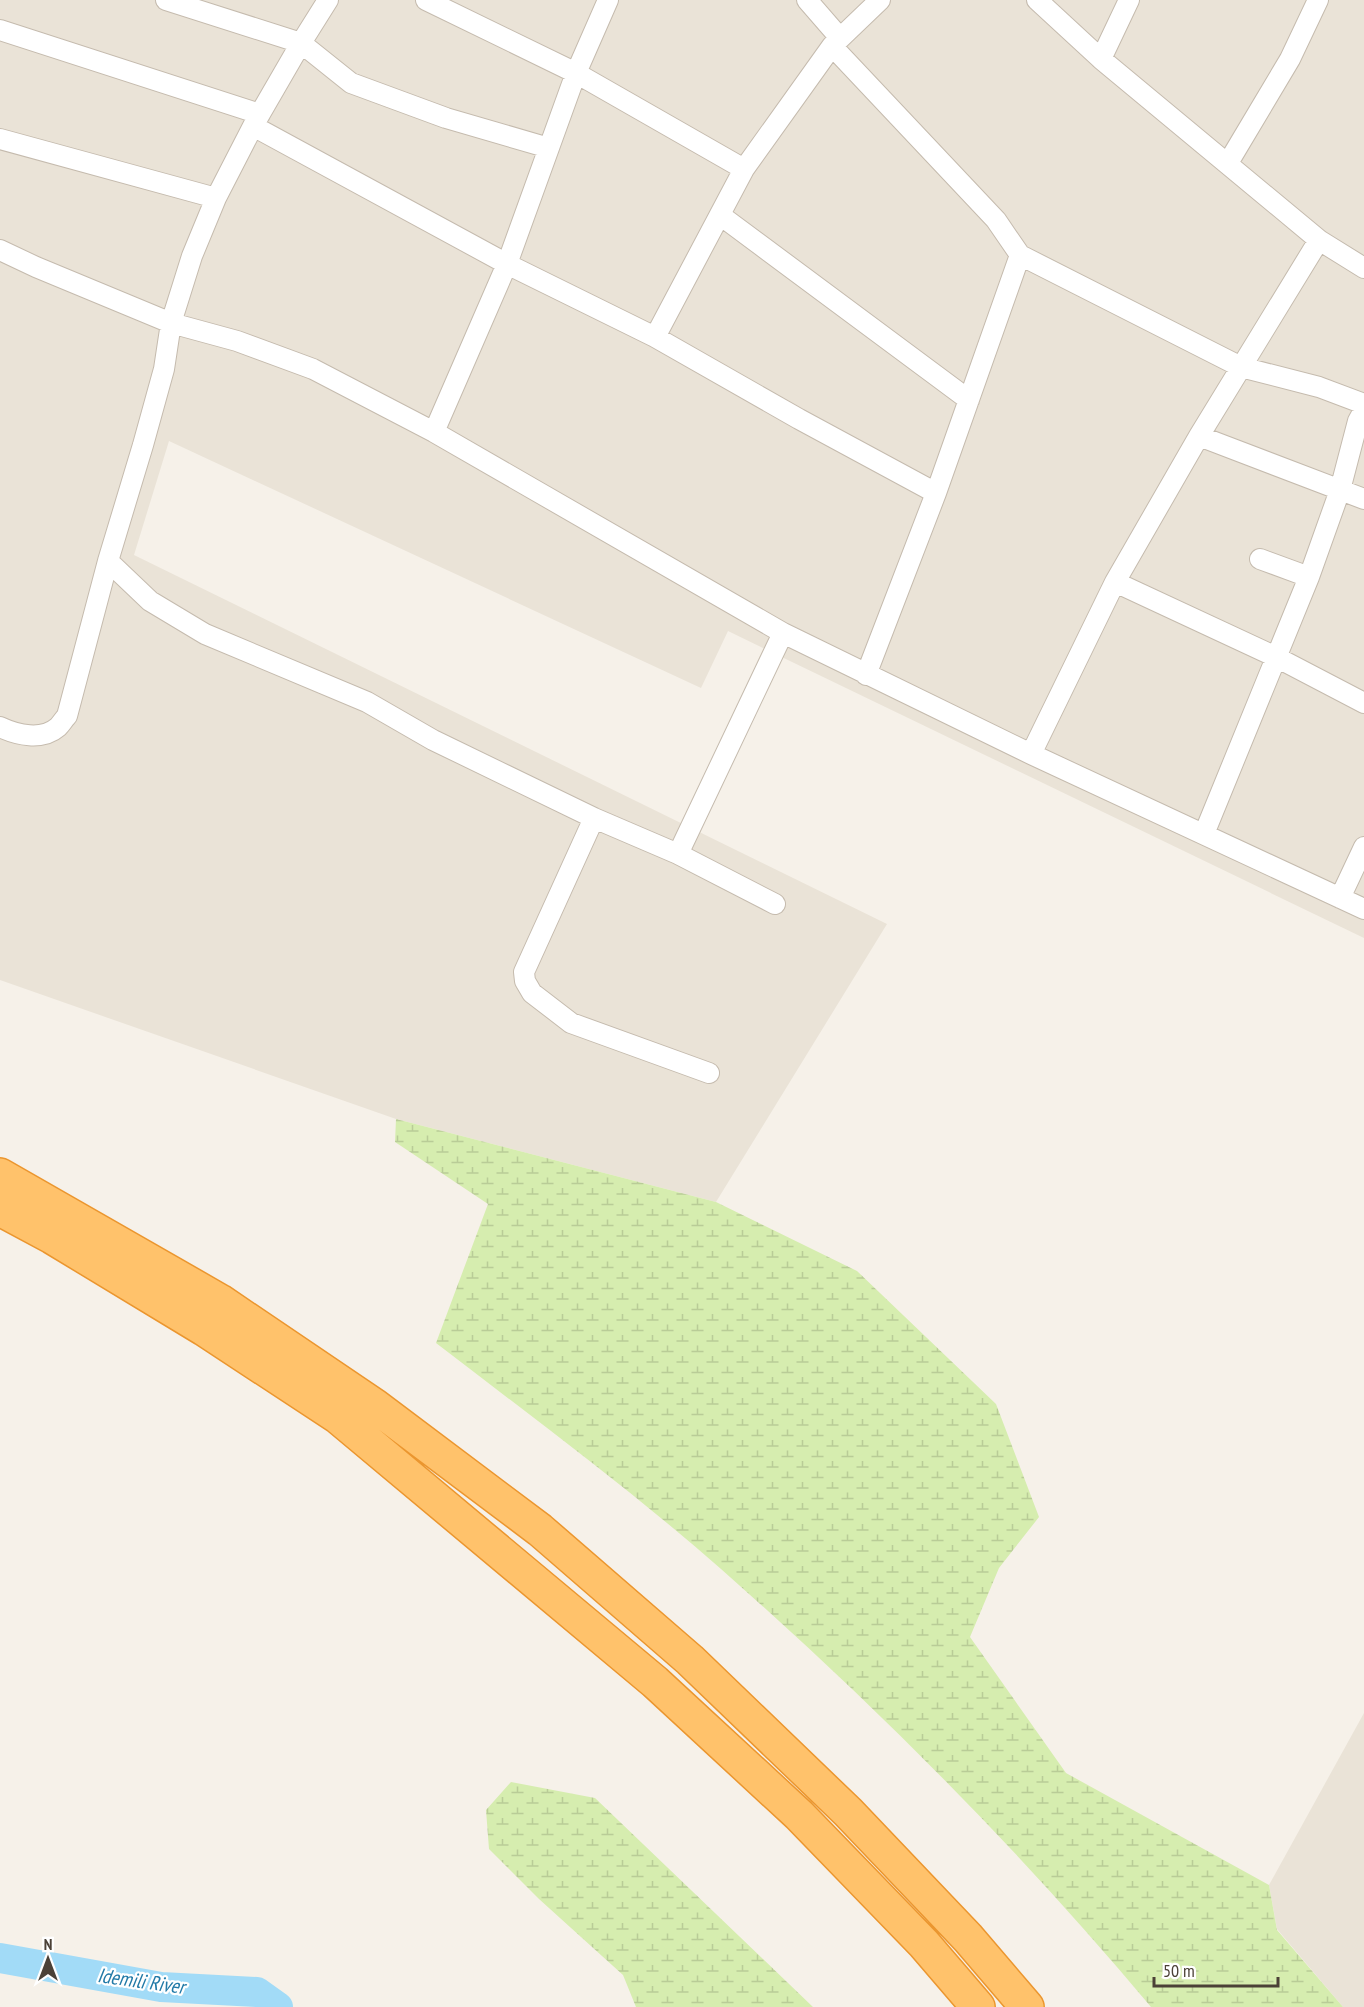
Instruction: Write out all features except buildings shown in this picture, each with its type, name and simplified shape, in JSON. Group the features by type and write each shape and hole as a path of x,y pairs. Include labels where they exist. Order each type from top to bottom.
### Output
{"highway":[{"path":"0,1175 220,1301 375,1406 540,1530 690,1660 848,1812 968,1938 1027,2007"},
{"path":"0,1209 52,1237 204,1329 338,1417 655,1682 757,1776 799,1815 924,1944 978,2007"}],"street":[{"path":"166,0 301,43 351,83 446,118 549,148"},
{"path":"0,728 16,734 38,735 57,729 68,716 108,561 164,369 171,323 192,256 216,198 257,120 328,0"},
{"path":"426,0 576,73 744,169"},
{"path":"434,432 507,264 576,73 608,0"},
{"path":"807,0 836,42 996,220 1020,255 1241,367 1319,387 1364,404"},
{"path":"655,337 744,169 836,42 880,0"},
{"path":"1037,0 1101,59 1228,162 1319,240 1364,268"},
{"path":"1101,59 1129,0"},
{"path":"1228,162 1290,59 1318,0"},
{"path":"0,30 257,120 507,264 655,337 936,493"},
{"path":"0,139 216,198"},
{"path":"720,215 969,400"},
{"path":"1031,754 1115,582 1199,436 1319,240"},
{"path":"0,250 171,323 237,341 313,369 434,432 783,633 1031,754 1364,909"},
{"path":"866,675 936,493 1020,255"},
{"path":"1204,834 1308,577 1340,490 1358,421 1364,410"},
{"path":"1199,436 1364,499"},
{"path":"1260,559 1308,577"},
{"path":"108,561 150,601 205,634 367,702 433,740 594,818 678,854 775,904"},
{"path":"1115,582 1276,657 1364,703"},
{"path":"678,854 783,633"},
{"path":"594,818 524,972 525,981 532,993 571,1023 710,1073"},
{"path":"1340,898 1364,847"}],"shaded area":[{"path":"0,0 1364,0 1364,938 728,631 701,688 169,441 134,555 887,924 716,1202 396,1119 0,980"},
{"path":"1364,1713 1364,2007 1343,2007 1277,1929 1269,1885"}],"green space":[{"path":"396,1119 716,1202 857,1271 996,1404 1039,1517 999,1568 970,1637 1066,1773 1269,1885 1277,1930 1343,2007 1151,2007 998,1835 834,1672 721,1569 652,1510 436,1343 488,1204 395,1142"},
{"path":"511,1782 595,1798 813,2007 636,2007 623,1975 539,1899 489,1849 486,1810"}],"waterway":[{"name":"Idemili River","path":"0,1958 161,1987 257,1992 278,2007"}]}
